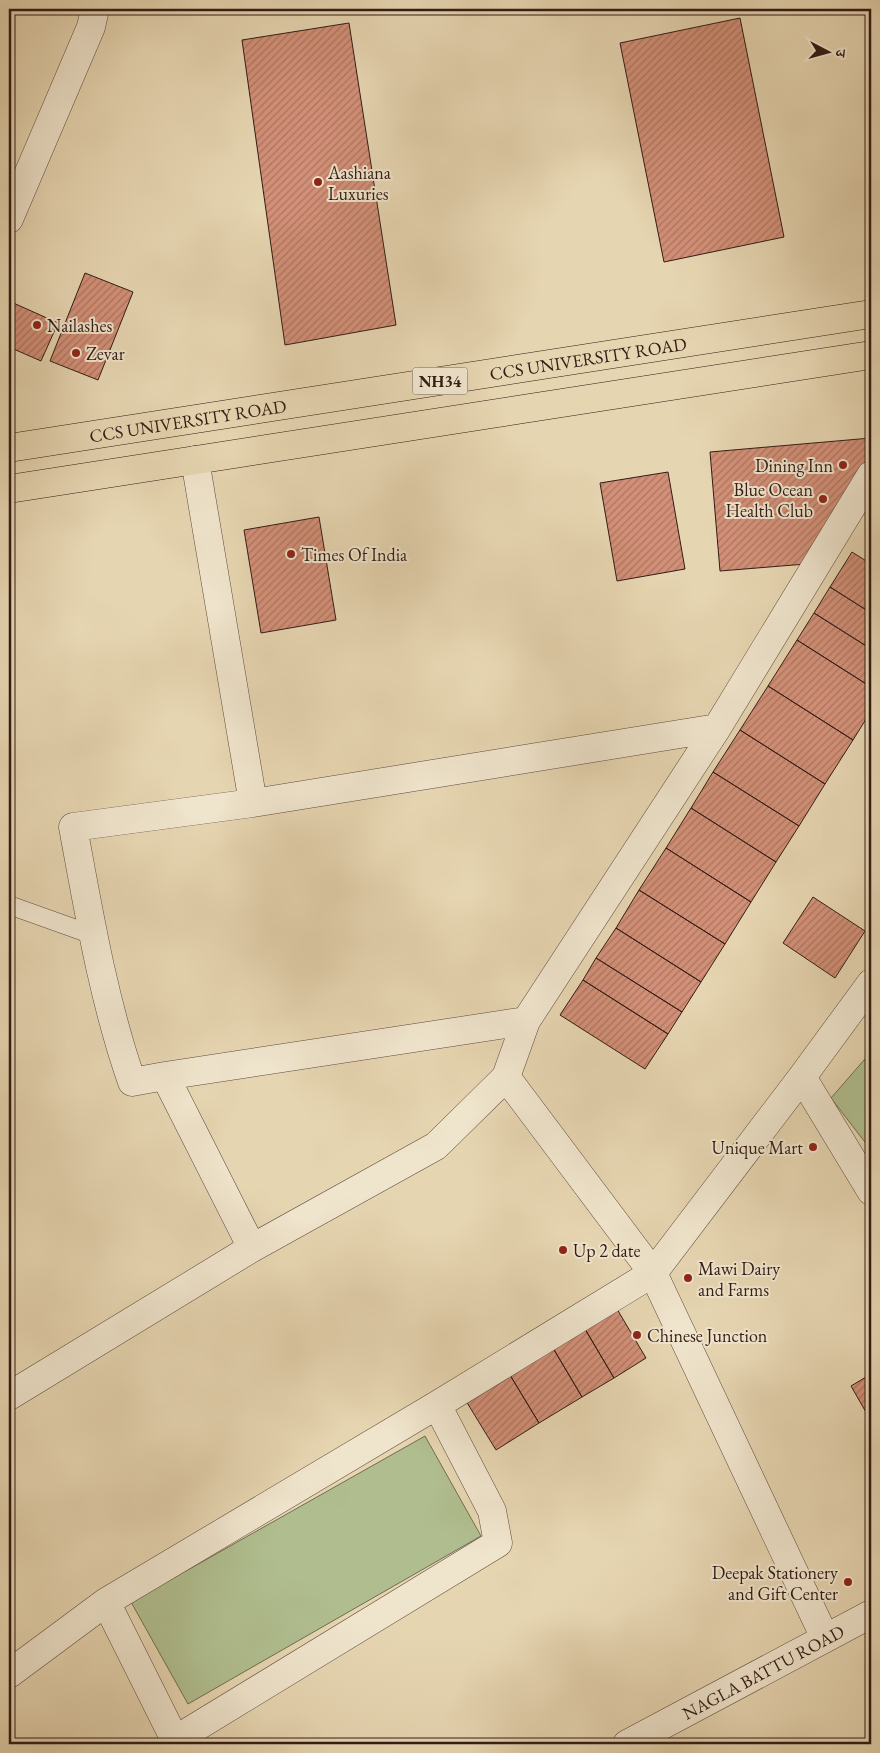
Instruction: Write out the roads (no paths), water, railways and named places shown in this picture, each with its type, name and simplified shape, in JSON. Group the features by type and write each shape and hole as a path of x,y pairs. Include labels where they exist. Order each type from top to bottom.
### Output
{"highway":[{"name":"CCS UNIVERSITY ROAD","path":"9,448 871,314"},
{"name":"NH34","path":"9,489 871,355"}],"street":[{"path":"9,219 91,27 95,9"},
{"path":"195,460 253,802"},
{"path":"10,1391 252,1248 436,1146 506,1077 526,1021 717,728 871,476"},
{"path":"526,1021 132,1082 118,1040 93,935 73,827 253,802 717,728"},
{"path":"9,1674 106,1602 437,1405 653,1272 802,1077 871,983"},
{"path":"165,1076 252,1248"},
{"path":"506,1077 653,1272 825,1638"},
{"path":"802,1077 871,1191"},
{"path":"106,1602 175,1740 498,1543 492,1510 437,1405"},
{"name":"NAGLA BATTU ROAD","path":"627,1744 871,1614"}],"lane":[{"path":"9,906 93,935"}],"place":[{"name":"Aashiana Luxuries","path":"318,182"},
{"name":"Nailashes","path":"37,325"},
{"name":"Zevar","path":"76,353"},
{"name":"Dining Inn","path":"843,465"},
{"name":"Blue Ocean Health Club","path":"823,499"},
{"name":"Times Of India","path":"291,554"},
{"name":"Unique Mart","path":"813,1147"},
{"name":"Up 2 date","path":"563,1250"},
{"name":"Mawi Dairy and Farms","path":"688,1278"},
{"name":"Chinese Junction","path":"637,1335"},
{"name":"Deepak Stationery and Gift Center","path":"848,1582"}]}
